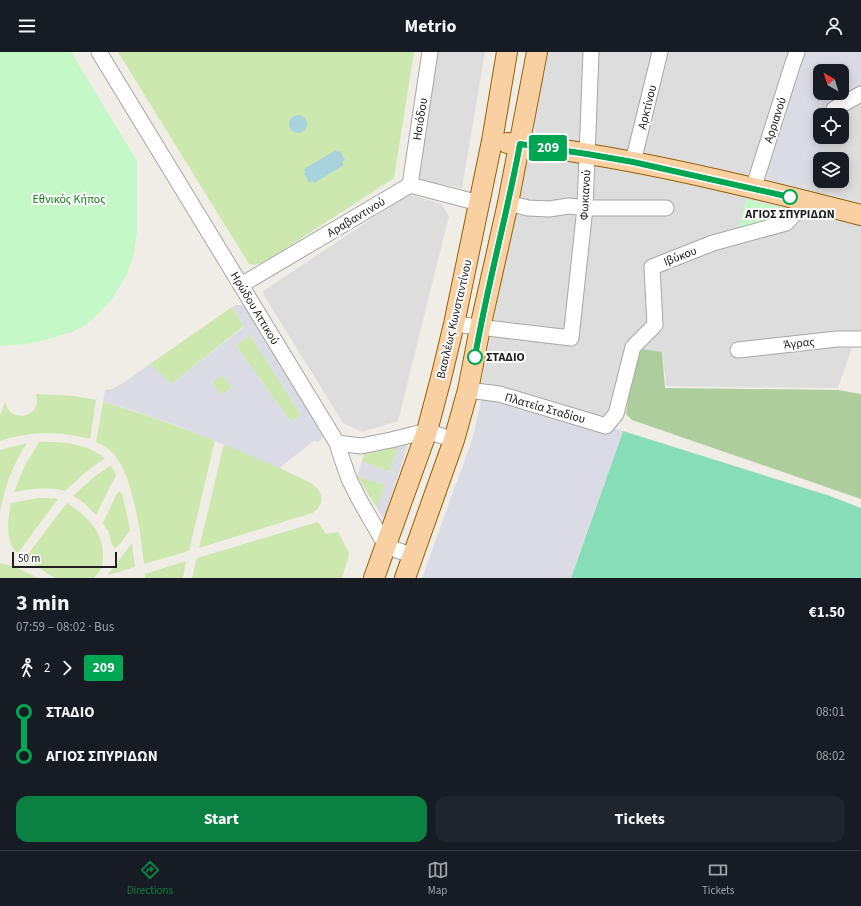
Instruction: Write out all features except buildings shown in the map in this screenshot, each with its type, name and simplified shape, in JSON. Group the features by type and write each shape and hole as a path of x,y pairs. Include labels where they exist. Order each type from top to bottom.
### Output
{"main road":[{"name":"Βασιλέως Κωνσταντίνου","path":"374,578 427,431 454,324 492,141 507,52"},
{"path":"405,578 454,440 468,390 480,328 508,203 537,52"},
{"path":"492,141 633,162 861,215"}],"street":[{"name":"Ηρώδου Αττικού","path":"98,52 242,285 337,443 340,456 349,479 386,546"},
{"name":"Ησιόδου","path":"410,186 430,52"},
{"name":"Φωκιανού","path":"480,328 571,338 585,208 591,52"},
{"name":"Αρκτίνου","path":"633,162 660,52"},
{"name":"Αρριανού","path":"753,189 797,52"},
{"path":"836,108 861,94"},
{"name":"Αραβαντινού","path":"242,285 410,186"},
{"path":"410,186 479,203"},
{"name":"Ιβύκου","path":"616,414 633,347 655,325 652,267 713,243 786,223 807,202"},
{"path":"508,203 528,208 549,209 569,206 585,208 666,208"},
{"path":"454,324 480,328"},
{"name":"Άγρας","path":"738,350 837,339 861,339"},
{"name":"Πλατεία Σταδίου","path":"468,390 499,394 606,426 616,414"},
{"path":"337,443 361,446 427,431 454,440"},
{"path":"386,546 413,556"}],"shaded area":[{"path":"435,52 485,52 462,188 414,179"},
{"path":"544,52 792,52 751,183 537,133 532,126"},
{"path":"800,52 861,52 861,93 843,108 813,108 813,144 826,144 823,152 813,152 813,187 760,175"},
{"path":"861,52 861,209 758,184 793,63"},
{"path":"527,153 600,158 861,219 861,346 852,347 838,388 666,386 663,353 637,349 614,410 604,420 481,384"},
{"path":"409,194 441,204 449,216 398,421 362,432 343,423 262,292"},
{"path":"241,305 246,307 324,436 318,442 314,441 279,468 173,424 103,402 105,390 112,389 123,383 150,364 171,384 244,327 232,307","holes":["250,335 301,415 291,422 236,346","222,375 232,387 222,395 212,383"]},
{"path":"483,392 505,396 623,431 571,578 422,578 473,437"},
{"path":"407,440 408,444 385,517 383,517 377,508 385,485 357,476 362,461 390,472 399,443"}],"green space":[{"name":"Εθνικός Κήπος","path":"0,52 71,52 137,161 137,231 134,255 126,276 112,299 96,316 85,325 72,332 37,342 0,346"},
{"path":"118,52 414,52 394,178 263,263 254,265 249,264"},
{"path":"746,199 786,209 783,220 737,235"},
{"path":"232,307 244,326 171,384 150,364"},
{"path":"250,335 301,415 291,422 236,346"},
{"path":"636,348 662,352 665,388 838,390 861,394 861,499 632,420 626,414"},
{"path":"222,375 232,387 222,395 212,383"},
{"path":"36,394 74,396 96,400 90,439 79,436 45,433 22,435 0,441 0,416 5,402 8,409 13,414 19,416 25,415 31,413 35,408 37,402"},
{"path":"103,402 149,416 215,440 189,551 144,564 135,506 126,476 121,464 114,454 106,447 96,442"},
{"path":"623,431 830,496 861,508 861,578 571,578"},
{"path":"39,442 74,444 90,449 105,458 86,472 65,491 46,488 14,492 25,465"},
{"path":"27,443 17,459 10,476 0,513 0,450"},
{"path":"399,443 390,472 362,461 364,454"},
{"path":"224,444 265,461 311,483 317,488 321,495 322,499 320,505 312,513 199,548"},
{"path":"111,465 116,475 96,515 84,503 73,496 94,477"},
{"path":"357,476 385,485 377,508"},
{"path":"119,491 123,497 130,530 120,544 115,548 112,545 108,531 103,523"},
{"path":"38,498 58,499 18,553 11,543 8,530 11,503"},
{"path":"67,503 87,518 97,531 100,538 103,563 94,578 54,578 25,558"},
{"path":"318,522 326,534 338,532 349,553 342,578 192,578 197,558"},
{"path":"132,543 135,567 108,575 109,573"},
{"path":"186,561 183,578 145,578 145,574"},
{"path":"0,563 18,568 38,578 0,578"}],"water":[{"path":"298,115 304,118 307,124 304,130 298,133 292,130 289,124 292,118"},
{"path":"336,150 338,152 340,151 345,160 342,162 344,165 314,183 312,181 309,183 304,174 304,169"}],"bus line":[{"name":"209","path":"475,357 520,144 633,162 790,197"}],"place":[{"name":"ΑΓΙΟΣ ΣΠΥΡΙΔΩΝ","path":"790,197"},
{"name":"ΣΤΑΔΙΟ","path":"475,357"}]}
